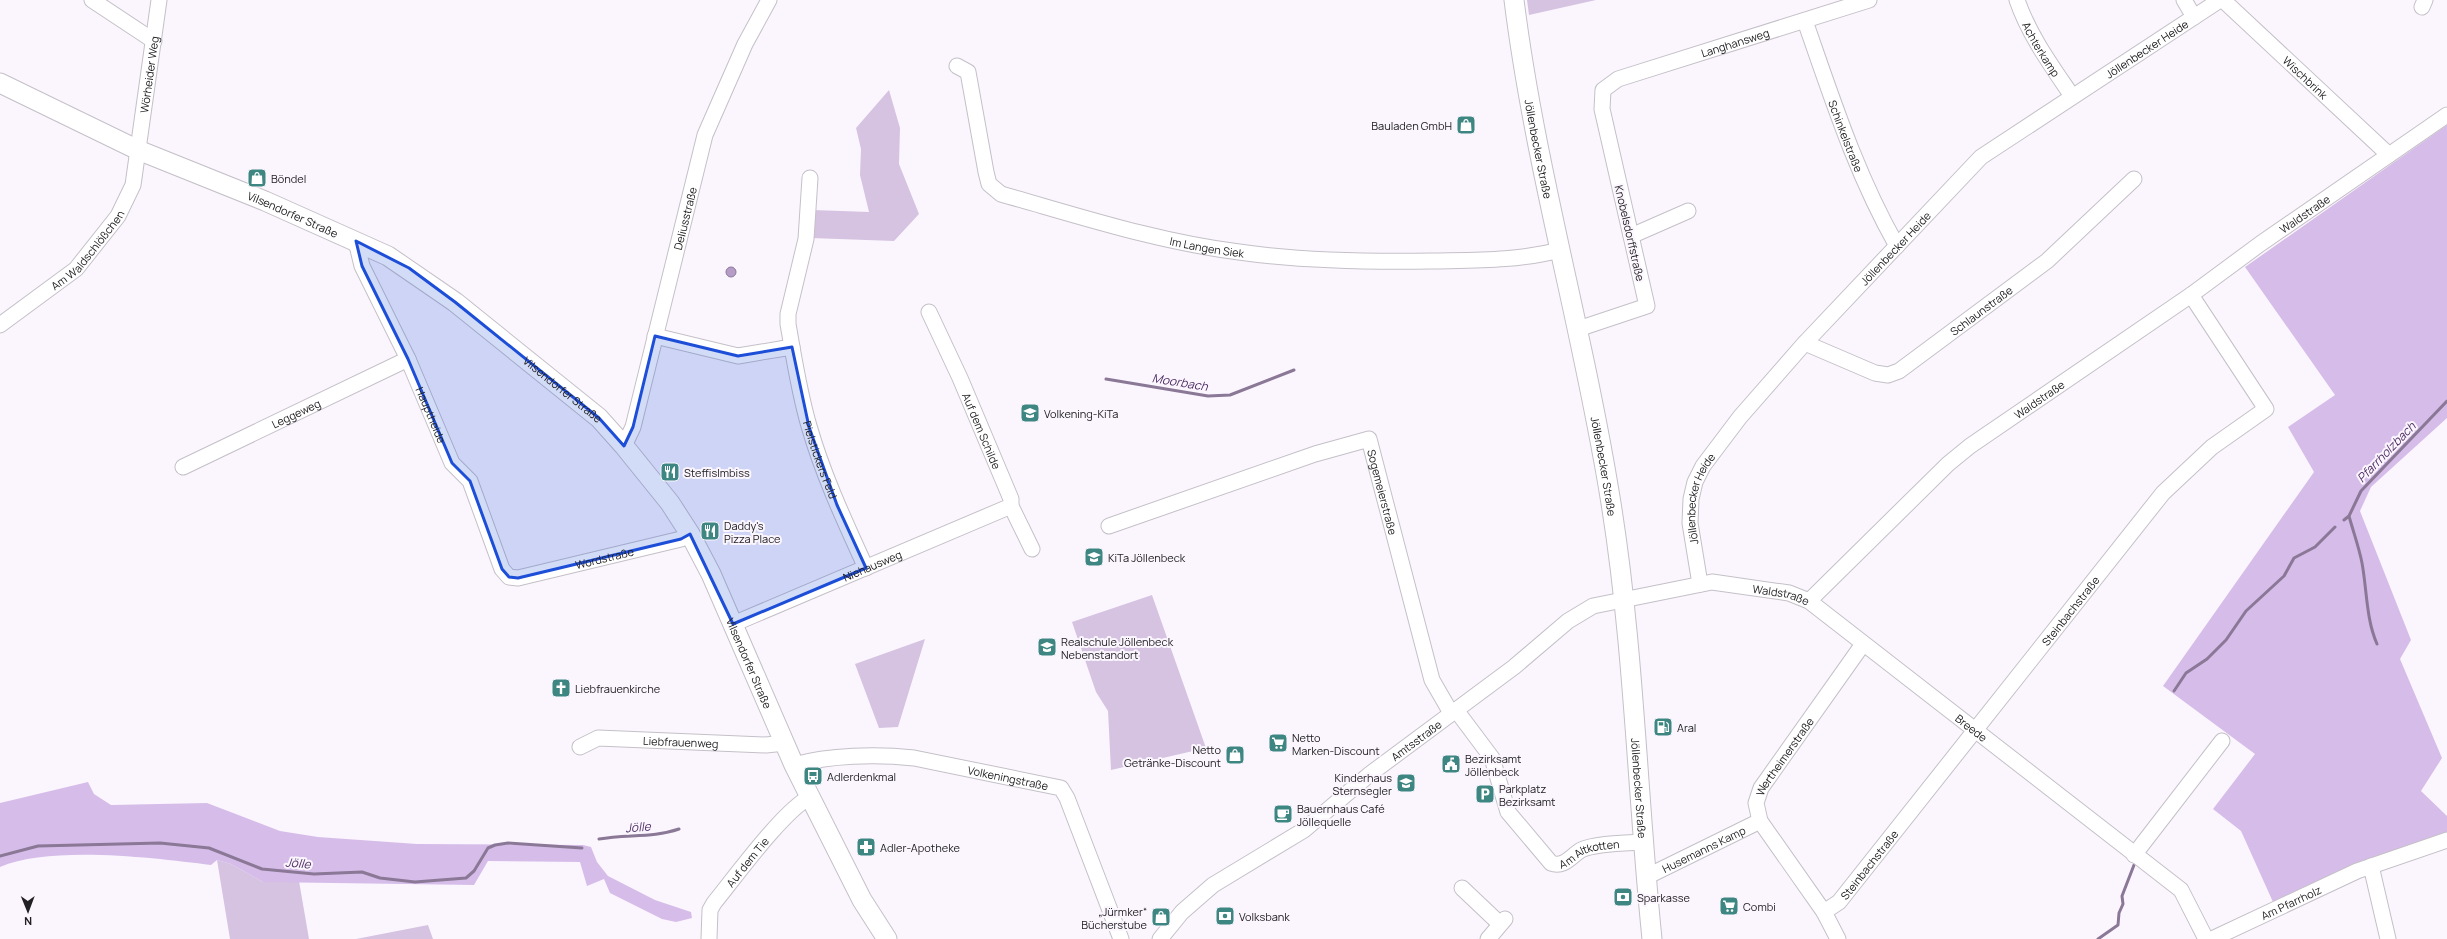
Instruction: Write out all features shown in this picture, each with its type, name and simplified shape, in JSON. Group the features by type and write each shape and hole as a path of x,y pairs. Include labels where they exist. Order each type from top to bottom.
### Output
{"main road":[{"name":"Jöllenbecker Straße","path":"1514,0 1533,119 1578,329 1607,479 1623,599 1652,939"},
{"name":"Vilsendorfer Straße","path":"0,83 138,150 356,241 409,268 455,302 599,418 624,446 670,503 690,534 733,624 794,765 862,900 887,939"}],"street":[{"path":"92,0 154,41"},
{"name":"Wörheider Weg","path":"138,150 159,0"},
{"name":"Deliusstraße","path":"624,446 633,427 705,135 745,44 769,0"},
{"name":"Langhansweg","path":"1603,90 1618,79 1869,0"},
{"name":"Achterkamp","path":"2017,0 2024,20 2036,42 2072,96"},
{"path":"2184,0 2194,17"},
{"name":"Jöllenbecker Heide","path":"1700,584 1690,523 1691,499 1695,482 1703,466 1740,417 1805,343 1981,156 2221,0"},
{"name":"Wischbrink","path":"2221,0 2389,155"},
{"name":"Schinkelstraße","path":"1805,21 1852,152 1873,204 1897,246"},
{"name":"Im Langen Siek","path":"957,66 968,72 989,184 1001,194 1164,239 1238,252 1275,256 1370,261 1513,259 1560,250"},
{"name":"Knobelsdorffstraße","path":"1578,329 1647,306 1602,109 1603,90"},
{"name":"Waldstraße","path":"1623,599 1700,584 1722,583 1789,592 1809,601 1953,460 2191,295 2260,244 2447,114"},
{"name":"Am Waldschlößchen","path":"0,325 76,269 99,243 118,216 133,185 138,150"},
{"name":"Pielstickers Feld","path":"810,178 806,239 788,314 792,347 798,386 809,427 837,504 866,568"},
{"name":"Schlaunstraße","path":"1805,343 1875,373 1888,375 1899,371 2047,261 2134,179"},
{"path":"1631,236 1688,211"},
{"name":"Hauptheide","path":"356,241 362,266 408,359 452,462 470,481 502,569 509,577 518,578"},
{"name":"Steinbachstraße","path":"1824,912 1839,902 2163,493 2212,447 2266,409 2191,295"},
{"name":"Auf dem Schilde","path":"929,312 960,378 1011,499 1011,506 1032,549"},
{"path":"655,336 738,356 792,347"},
{"name":"Leggeweg","path":"183,467 408,359"},
{"name":"Sogemeierstraße","path":"1109,526 1315,454 1369,439 1432,680 1454,712"},
{"name":"Niehausweg","path":"733,624 1011,506"},
{"name":"Wordstraße","path":"518,578 681,539 690,534"},
{"name":"Amtsstraße","path":"1160,939 1182,912 1204,892 1224,877 1304,830 1370,774 1514,667 1583,610 1592,606 1623,599"},
{"name":"Breede","path":"1809,601 2181,890 2206,939"},
{"name":"Wertheimerstraße","path":"1824,912 1760,821 1756,803 1761,788 1863,644"},
{"name":"Am Altkotten","path":"1454,712 1492,758 1508,812 1551,864 1562,864 1580,850 1589,847 1644,842"},
{"name":"Liebfrauenweg","path":"580,747 598,738 766,745 785,743"},
{"path":"2134,855 2222,741"},
{"name":"Volkeningstraße","path":"794,765 810,760 889,755 914,758 1061,788 1067,798 1120,939"},
{"name":"Auf dem Tie","path":"709,939 710,910 714,902 780,824 801,802 810,797"},
{"name":"Husemanns Kamp","path":"1646,877 1760,821"},
{"name":"Am Pfarrholz","path":"2212,939 2371,866 2447,840"},
{"path":"2371,866 2388,939"},
{"path":"1462,888 1503,921 1488,939"},
{"path":"1824,912 1838,939"}],"highlighted area":[{"path":"356,241 409,268 455,302 599,418 624,446 633,427 655,336 738,356 792,347 809,427 837,505 866,568 733,624 690,534 681,539 518,578 509,577 502,569 470,481 452,463 408,359 362,266"}],"shaded area":[{"path":"1527,0 1596,0 1529,15"},
{"path":"889,90 900,128 899,164 919,214 894,241 811,238 813,210 869,212 860,175 861,149 856,128"},
{"path":"2447,125 2447,418 2371,487 2360,511 2411,640 2400,659 2442,758 2421,791 2447,816 2447,836 2368,863 2359,862 2273,902 2241,831 2213,809 2255,754 2163,686 2314,472 2288,427 2335,395 2245,267"},
{"path":"729,267 733,267 735,268 735,276 729,277 726,274 726,270"},
{"path":"1152,595 1206,748 1111,770 1108,711 1096,692 1072,622"},
{"path":"925,639 898,727 879,728 855,664"},
{"path":"88,782 94,794 111,805 207,803 280,831 318,837 417,844 583,845 591,847 597,862 608,876 655,900 691,912 692,918 676,922 662,919 610,893 604,879 587,886 580,862 488,861 474,885 263,882 231,864 217,860 211,865 162,859 104,855 47,856 21,860 0,867 0,803"},
{"path":"217,860 231,864 263,882 299,881 309,939 230,939"},
{"path":"428,925 433,939 356,939"}],"waterway":[{"name":"Moorbach","path":"1106,379 1208,396 1230,395 1294,370"},
{"name":"Pfarrholzbach","path":"2344,520 2349,516 2361,491 2447,401"},
{"path":"2349,516 2361,557 2369,615 2377,644"},
{"name":"Pfarrholzbach","path":"2174,691 2186,673 2207,659 2226,640 2246,611 2284,576 2294,558 2315,547 2335,527"},
{"name":"Jölle","path":"599,839 659,834 679,829"},
{"name":"Jölle","path":"0,856 38,846 160,843 209,848 262,869 314,874 362,872 380,878 415,882 466,878 474,871 488,848 495,845 508,843 582,848"},
{"path":"2098,939 2118,925 2119,913 2123,904 2122,896 2134,865"}],"place":[{"name":"Bauladen GmbH","path":"1466,125"},
{"name":"Böndel","path":"257,178"},
{"name":"Volkening-KiTa","path":"1030,413"},
{"name":"SteffisImbiss","path":"670,472"},
{"name":"Daddy's Pizza Place","path":"710,531"},
{"name":"KiTa Jöllenbeck","path":"1094,557"},
{"name":"Realschule Jöllenbeck Nebenstandort","path":"1047,647"},
{"name":"Liebfrauenkirche","path":"561,688"},
{"name":"Aral","path":"1663,727"},
{"name":"Netto Marken-Discount","path":"1278,743"},
{"name":"Netto Getränke-Discount","path":"1235,755"},
{"name":"Bezirksamt Jöllenbeck","path":"1451,764"},
{"name":"Adlerdenkmal","path":"813,776"},
{"name":"Kinderhaus Sternsegler","path":"1406,783"},
{"name":"Parkplatz Bezirksamt","path":"1485,794"},
{"name":"Bauernhaus Café Jöllequelle","path":"1283,814"},
{"name":"Adler-Apotheke","path":"866,847"},
{"name":"Sparkasse","path":"1623,897"},
{"name":"Combi","path":"1729,906"},
{"name":"Volksbank","path":"1225,916"},
{"name":"„Jürmker“ Bücherstube","path":"1161,917"}]}
